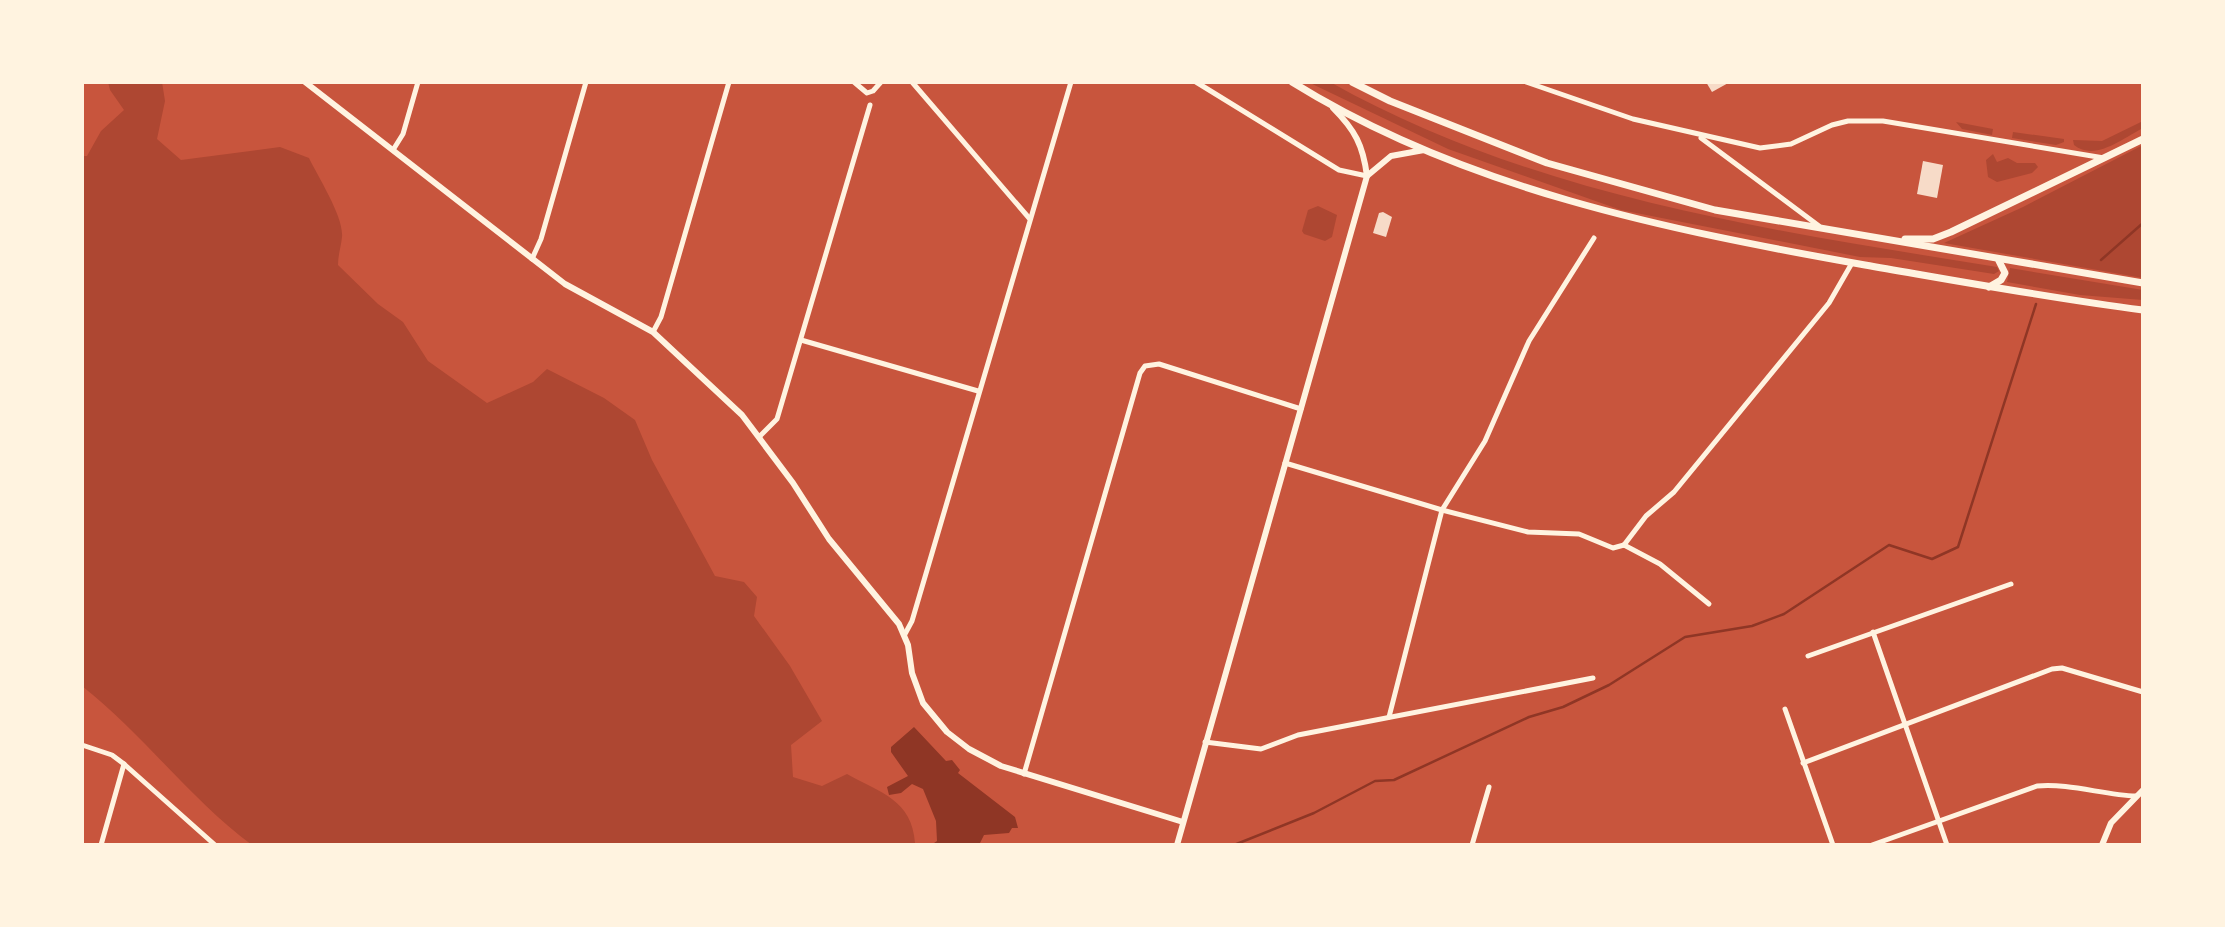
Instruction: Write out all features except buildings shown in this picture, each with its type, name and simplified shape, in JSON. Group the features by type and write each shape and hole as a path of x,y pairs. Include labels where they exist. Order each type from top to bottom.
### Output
{"main road":[{"path":"1292,82 1333,108 1425,150 1533,189 1605,211 1709,236 1852,263 1988,288 2143,310"},
{"path":"1352,82 1390,101 1547,163 1715,210 1999,261 2143,283"},
{"path":"1891,240 1933,239 1951,232 2143,139"},
{"path":"1988,288 2001,280 2005,273 1999,261"}],"street":[{"path":"305,82 573,289 653,332 734,407 759,437 829,538 905,634 915,684 923,704 934,718 969,749 985,759 1024,774 1183,822"},
{"path":"393,150 403,134 418,82"},
{"path":"532,259 541,240 586,82"},
{"path":"653,332 661,317 729,82"},
{"path":"854,82 867,93 880,84"},
{"path":"912,82 1029,218"},
{"path":"905,634 912,621 1071,82"},
{"path":"1196,82 1339,170 1367,176"},
{"path":"1526,82 1633,119 1699,136 1772,147 1791,144 1832,125 1883,121 2107,158"},
{"path":"759,437 777,419 870,106"},
{"path":"1177,845 1367,176 1363,148 1354,129 1333,108"},
{"path":"1699,136 1824,230"},
{"path":"1367,176 1391,156 1425,150"},
{"path":"1389,717 1443,510 1485,442 1529,341 1594,238"},
{"path":"1285,463 1528,532 1579,534 1613,548 1624,545 1646,516 1674,492 1829,303 1852,263"},
{"path":"801,340 978,391"},
{"path":"1024,774 1136,387 1145,366 1159,364 1300,409"},
{"path":"1624,545 1660,564 1709,604"},
{"path":"1808,656 2011,584"},
{"path":"1874,632 1947,845"},
{"path":"1803,763 2052,669 2062,668 2143,692"},
{"path":"1205,742 1261,749 1298,735 1593,678"},
{"path":"1785,709 1833,845"},
{"path":"82,745 111,755 124,764 215,845"},
{"path":"101,845 124,764"},
{"path":"1872,845 2037,786 2052,785 2110,795 2136,796"},
{"path":"1472,845 1489,788"},
{"path":"2102,845 2111,822 2143,790"}],"shaded area":[{"path":"108,82 162,82 165,101 157,139 181,160 280,147 309,158 330,197 342,229 338,265 378,304 403,322 428,361 487,403 533,382 547,369 604,398 635,420 652,460 715,576 744,582 757,597 754,616 790,666 822,721 791,745 793,777 822,786 847,774 872,787 901,807 913,828 915,843 252,845 208,808 126,725 82,686 82,156 87,156 101,131 124,110 110,90"},
{"path":"1308,82 1330,82 1408,121 1488,154 1654,204 1825,239 1997,267 1999,271 1994,274 1891,258 1860,257 1621,210 1448,149"},
{"path":"2143,121 2143,128 2109,147 2091,151 2074,145 2073,140 2102,141"},
{"path":"1956,122 1993,129 1992,135 1962,129"},
{"path":"2013,132 2064,139 2064,142 2056,145 2012,138"},
{"path":"2143,145 2143,278 1944,243 2023,207"},
{"path":"1993,154 1997,162 2008,158 2017,163 2035,163 2038,167 2032,173 1997,182 1988,177 1986,160"},
{"path":"1318,206 1337,215 1332,237 1325,241 1302,231 1308,210"},
{"path":"2010,268 2143,290 2143,300 2080,295 2007,282"},
{"path":"914,727 946,761 952,760 960,770 958,773 1015,817 1018,828 1012,828 1009,833 984,835 979,845 931,845 937,841 936,821 923,789 912,784 901,793 889,795 887,787 908,776 891,752 891,747"}],"waterway":[{"path":"2101,260 2143,223"},
{"path":"1234,845 1314,813 1375,781 1394,780 1529,717 1563,707 1609,685 1685,637 1752,626 1784,614 1889,545 1932,559 1958,547 2036,304"}]}
